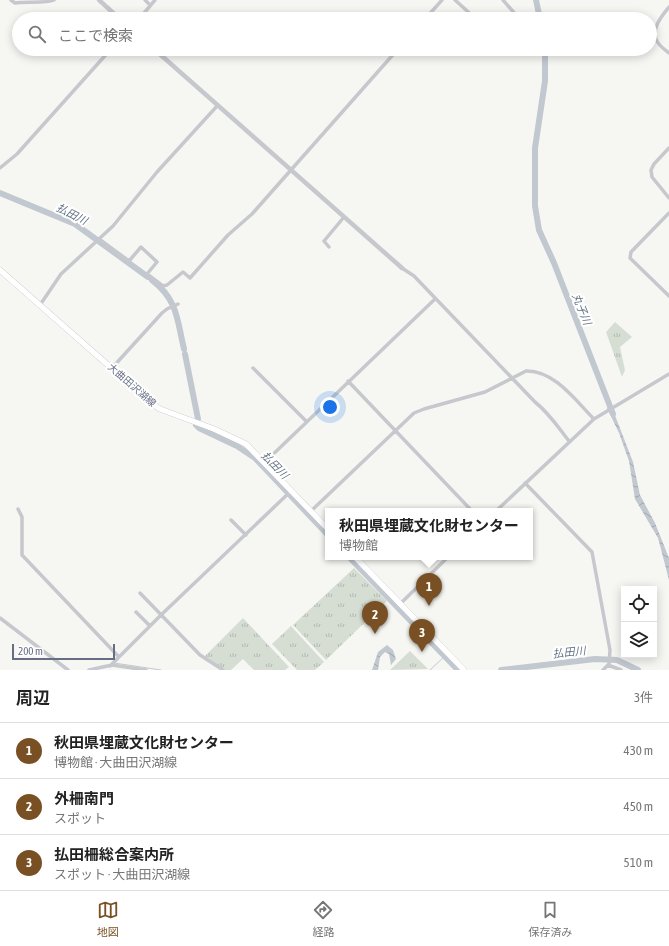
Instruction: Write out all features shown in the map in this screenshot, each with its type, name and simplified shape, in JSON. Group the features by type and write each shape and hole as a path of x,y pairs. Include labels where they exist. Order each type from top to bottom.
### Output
{"main road":[{"name":"大曲田沢湖線","path":"0,270 141,395 160,409 214,429 246,444 325,526"},
{"path":"358,560 464,670"}],"street":[{"path":"11,0 14,3 26,1 49,2 54,0"},
{"path":"99,0 112,12"},
{"path":"145,0 150,5"},
{"path":"144,12 155,0"},
{"path":"431,12 442,0"},
{"path":"455,0 468,12"},
{"path":"503,0 513,12"},
{"path":"657,30 658,20 669,7"},
{"path":"657,40 669,53"},
{"path":"0,168 17,154 105,56"},
{"path":"162,56 402,268 414,276 512,378 548,413 551,419 570,441"},
{"path":"99,239 129,261 141,247 157,262 147,274 163,286 167,285 183,272 190,278 228,235 252,214 392,56"},
{"path":"40,305 61,274 113,226 157,172 218,105"},
{"path":"669,148 650,170 652,177 669,198"},
{"path":"669,213 631,252 630,258 669,296"},
{"path":"329,247 324,241 344,217"},
{"path":"264,462 435,299"},
{"path":"112,368 162,313 170,307 178,304"},
{"path":"253,368 306,421"},
{"path":"311,511 419,410 484,392 526,372 546,375 558,384 595,419"},
{"path":"499,508 595,419 669,374"},
{"path":"348,381 469,508"},
{"path":"525,483 592,552 608,639 608,664 603,670"},
{"path":"110,666 118,656 292,490"},
{"path":"18,509 22,517 22,555 118,656"},
{"path":"231,520 246,535"},
{"path":"400,604 445,560"},
{"path":"140,594 200,655 223,670"},
{"path":"136,612 150,626"},
{"path":"0,618 68,670"},
{"path":"608,664 621,670"},
{"path":"89,670 110,666 146,670"}],"green space":[{"path":"615,322 632,337 620,347 625,370 622,377 606,332"},
{"path":"354,568 387,601 326,660 293,625"},
{"path":"243,618 289,667 285,670 254,670 243,659 231,670 225,670 204,657"},
{"path":"291,626 324,662 315,670 297,670 272,644"},
{"path":"410,651 428,669 390,670"}],"water":[{"path":"611,405 633,462 640,495 655,523 669,558 669,580 658,538 635,499 629,461 619,433 607,408"},
{"path":"387,645 393,650 396,659 391,665 389,654 385,652 380,657 378,670 372,670 378,652"}],"waterway":[{"name":"丸子川","path":"536,0 539,12"},
{"name":"丸子川","path":"545,56 545,81 535,148 535,206 539,230 554,263 613,414"},
{"name":"払田川","path":"0,193 75,224 148,277"},
{"name":"払田川","path":"152,280 161,288 172,303 178,320 184,349"},
{"name":"払田川","path":"185,354 198,419"},
{"name":"払田川","path":"196,425 199,428 237,446 255,458 325,532"},
{"name":"払田川","path":"352,560 458,670"},
{"path":"430,670 445,656"},
{"name":"払田川","path":"501,670 595,659 617,660 638,670"},
{"path":"114,663 161,670"}],"place":[{"name":"秋田県埋蔵文化財センター","path":"429,606"},
{"name":"外柵南門","path":"375,634"},
{"name":"払田柵総合案内所","path":"422,652"}]}
